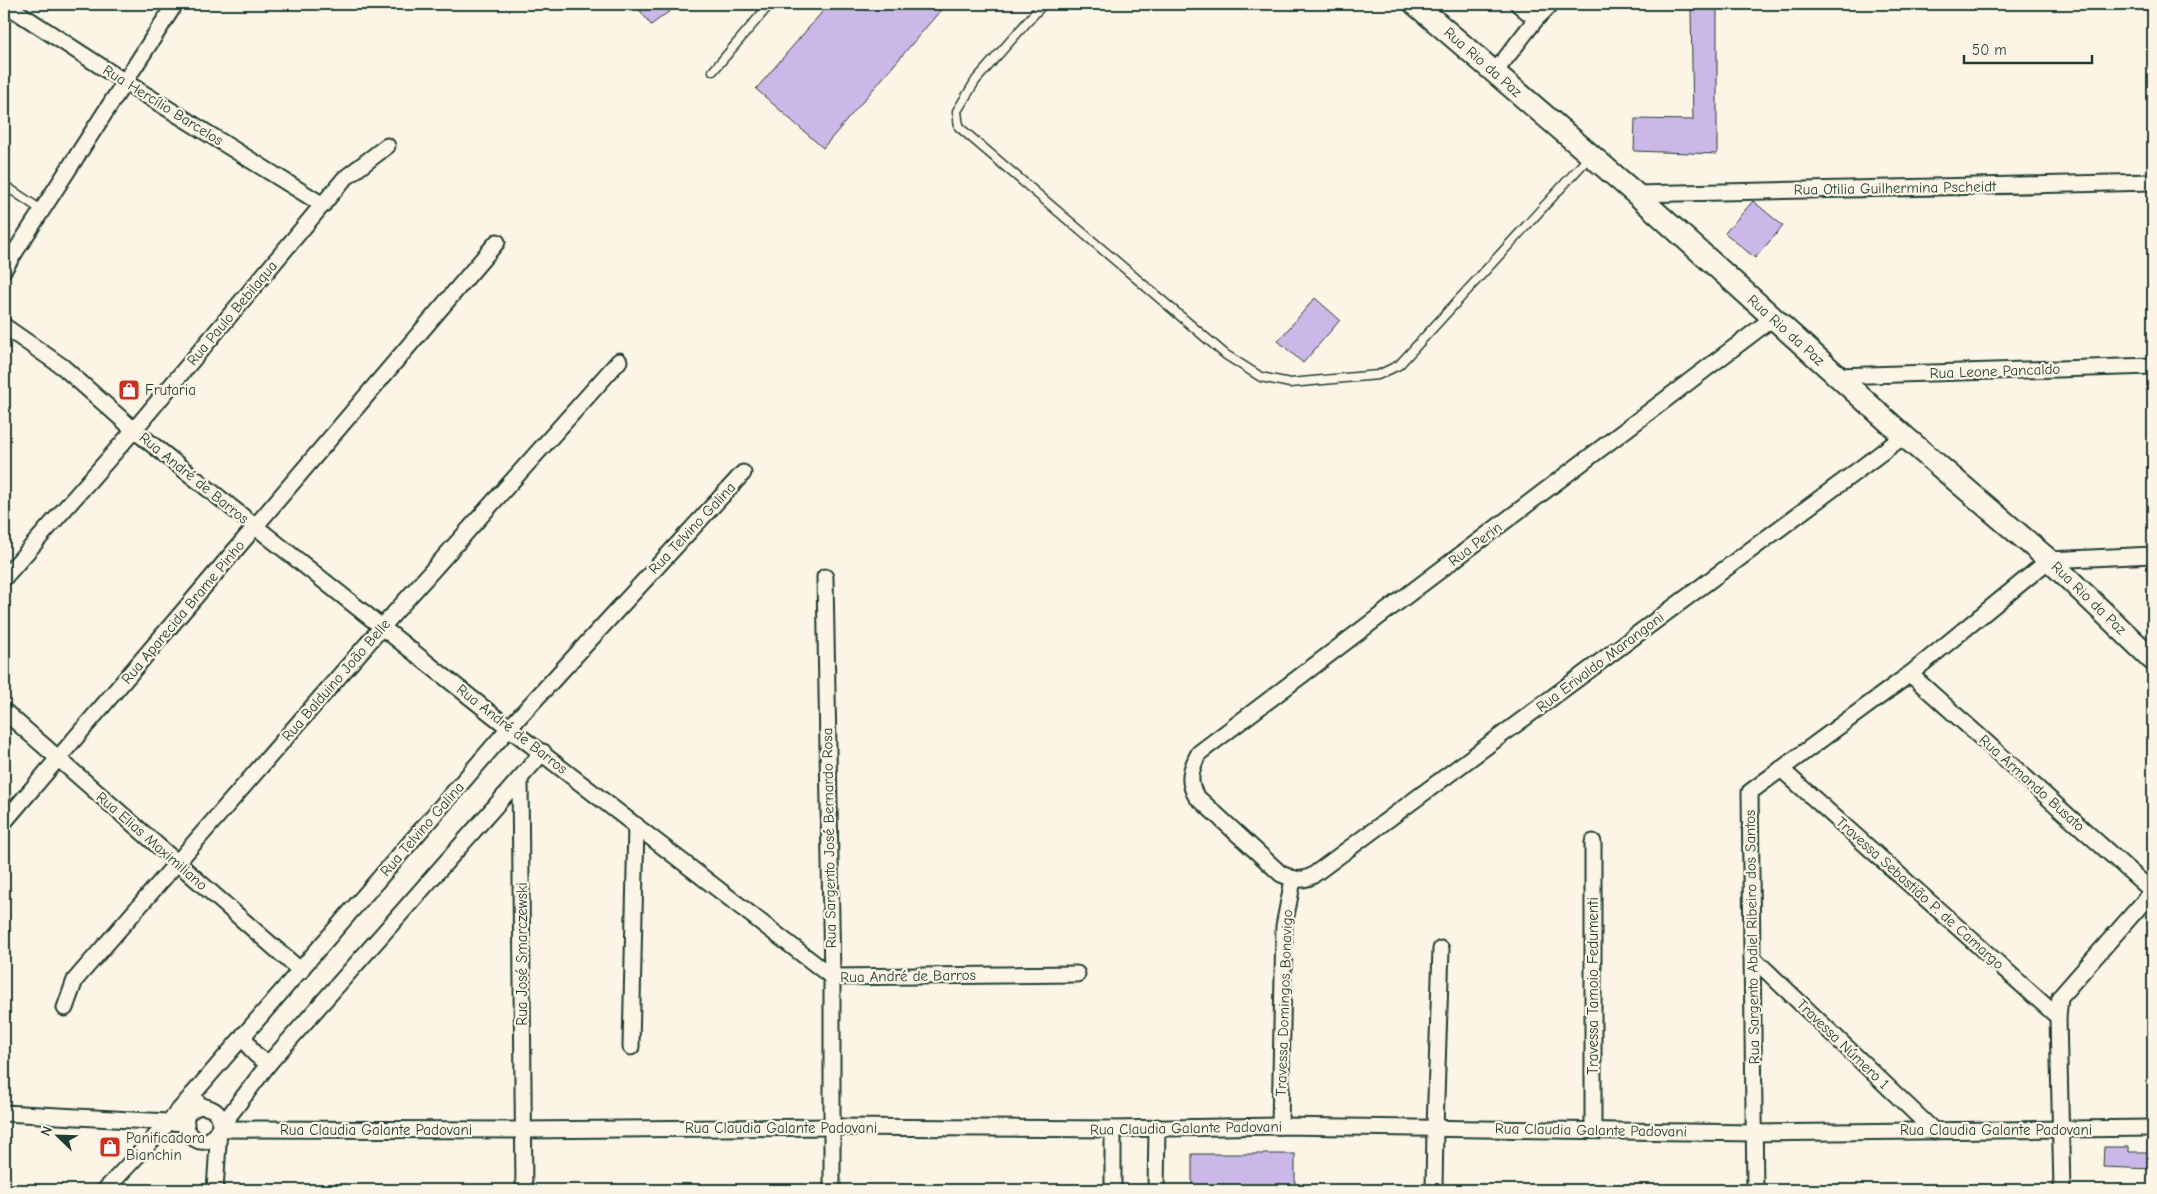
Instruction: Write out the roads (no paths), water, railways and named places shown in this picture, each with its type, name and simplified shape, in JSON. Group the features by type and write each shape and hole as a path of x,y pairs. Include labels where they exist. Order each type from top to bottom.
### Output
{"main road":[{"name":"Rua Rio da Paz","path":"1415,4 1636,194 1904,436 2048,560 2153,660"}],"street":[{"name":"Rua Hercílio Barcelos","path":"5,4 125,82 323,205"},
{"path":"4,269 175,4"},
{"path":"1518,4 1536,19"},
{"path":"1495,72 1536,19 1551,4"},
{"name":"Rua Paulo Bebilaqua","path":"4,578 134,430 344,179 387,146"},
{"name":"Rua Otilia Guilhermina Pscheidt","path":"1636,194 2153,182"},
{"name":"Rua Aparecida Brame Pinho","path":"4,822 497,242"},
{"name":"Rua Perin","path":"1293,880 1280,874 1196,796 1192,789 1190,778 1192,767 1200,754 1773,318"},
{"name":"Rua André de Barros","path":"4,326 62,367 134,430 509,728 832,977 1077,974"},
{"name":"Rua Balduino João Belle","path":"65,1008 75,980 382,627 619,361"},
{"name":"Rua Leone Pancaldo","path":"1837,376 2153,366"},
{"name":"Rua Erivaldo Marangoni","path":"1293,880 1303,880 1312,876 1904,436"},
{"name":"Rua Telvino Galina","path":"105,1190 169,1122 197,1101 244,1034 301,971 509,728 743,473"},
{"path":"2048,560 2153,555"},
{"name":"Rua Sargento Abdiel Ribeiro dos Santos","path":"1755,1190 1750,792 1910,674 2048,560"},
{"name":"Rua Sargento José Bernardo Rosa","path":"825,577 832,977 832,1190"},
{"name":"Rua Armando Busato","path":"1910,674 2153,892"},
{"name":"Rua Elias Maximiliano","path":"4,711 301,971"},
{"path":"219,1130 270,1062 542,752"},
{"name":"Travessa Sebastião P. de Camargo","path":"1781,769 2058,1017"},
{"name":"Rua José Smarczewski","path":"520,778 524,1190"},
{"path":"631,1047 636,825"},
{"name":"Travessa Tamoio Fedumenti","path":"1593,842 1593,1130"},
{"name":"Travessa Domingos Bonavigo","path":"1280,1126 1284,926 1293,880"},
{"path":"2062,1190 2058,1017 2060,996 2153,892"},
{"path":"1434,1190 1441,949"},
{"name":"Travessa Número 1","path":"1752,957 1934,1131"},
{"path":"244,1034 256,1056 270,1062"},
{"path":"4,1113 186,1123 197,1101 213,1109 219,1118 215,1190"},
{"name":"Rua Claudia Galante Padovani","path":"186,1123 190,1136 200,1140 212,1138 219,1130 832,1127 1113,1129 1280,1126 1755,1133 2153,1128"},
{"path":"1156,1190 1157,1127"},
{"path":"1113,1129 1113,1190"}],"lane":[{"path":"713,71 770,4"},
{"path":"1044,4 976,80 957,111 959,127 1226,355 1260,377 1290,383 1378,375 1399,365 1591,155"},
{"path":"4,185 42,211"}],"place":[{"name":"Frutaria","path":"129,390"},
{"name":"Panificadora Bianchin","path":"110,1147"}]}
